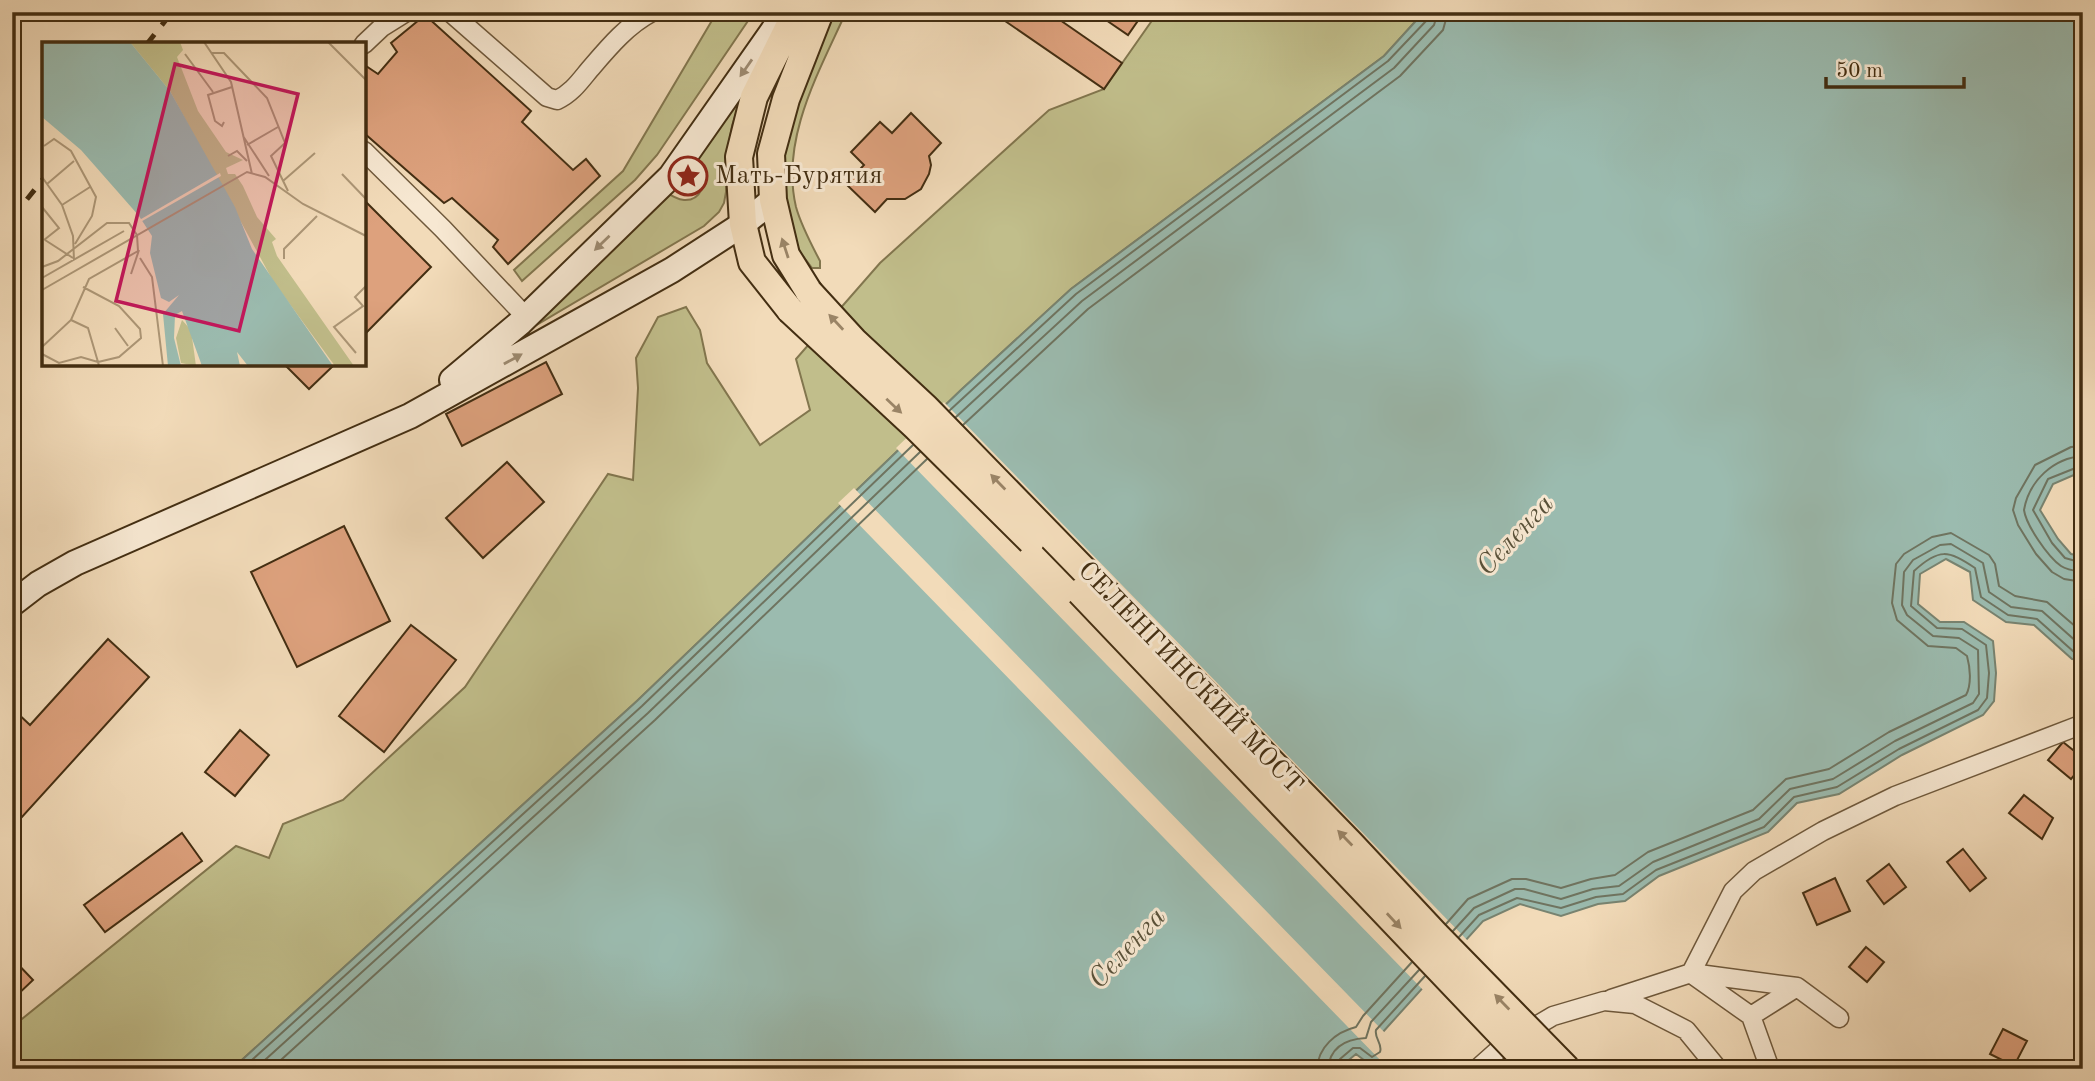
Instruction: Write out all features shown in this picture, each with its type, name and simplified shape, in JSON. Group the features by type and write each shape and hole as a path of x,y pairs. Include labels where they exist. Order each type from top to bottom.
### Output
{"main road":[{"path":"796,12 754,97 739,157 743,224 752,262 800,301"},
{"path":"800,301 773,200 771,154 786,99 820,12"},
{"name":"СЕЛЕНГИНСКИЙ МОСТ","path":"800,301 916,427 1049,560 1534,1069"},
{"name":"СЕЛЕНГИНСКИЙ МОСТ","path":"800,301 854,341 954,436 1567,1069"}],"street":[{"path":"366,42 382,27 406,12"},
{"path":"450,12 547,97 557,100 568,95 611,45 640,18 652,12"},
{"path":"410,416 526,317 671,176 786,12"},
{"path":"366,153 526,317"},
{"path":"12,604 38,584 75,563 410,416 672,271 743,224 773,200"},
{"path":"716,242 733,247 752,262"},
{"path":"1690,973 1733,891 1754,871 1823,831 1895,796 2083,724"},
{"path":"1690,973 1751,1016 1770,1069"},
{"path":"1477,1069 1504,1045 1553,1016 1690,973 1797,987 1839,1018"},
{"path":"1751,1016 1797,987"},
{"path":"1604,1001 1635,1004 1686,1030 1718,1069"}],"shaded area":[{"path":"717,12 754,12 657,155 635,180 522,281 514,270 623,171"},
{"path":"832,12 846,12 805,106 793,156 792,182 796,207 803,228 820,261 820,268 812,268 800,252 789,227 779,162 794,88"},
{"path":"1158,12 1424,12 1384,56 1071,289 961,390 637,701 232,1069 12,1069 12,1027 236,846 269,858 283,824 343,800 465,687 608,474 633,480 638,388 636,358 658,317 686,307 700,330 707,363 760,445 810,410 796,359 880,263 1049,110 1104,89"},
{"path":"743,92 732,126 726,162 726,192 719,212 704,226 501,346 659,188 684,200 695,198 703,185 703,174 700,163 689,150"}],"water":[{"name":"Селенга","path":"1424,12 2083,12 2083,471 2053,484 2040,510 2071,554 2083,556 2083,660 2072,659 2034,625 2006,622 1973,600 1970,572 1946,559 1920,574 1918,604 1940,622 1964,622 1993,641 1996,673 1994,701 1983,715 1902,755 1839,794 1797,803 1768,832 1659,876 1625,901 1598,904 1561,916 1520,904 1483,921 1382,1033 1391,1052 1373,1067 1356,1054 1345,1063 1343,1069 232,1069 637,701 961,390 1071,289 1384,56"}],"pier":[{"path":"944,402 1469,942 1425,992 896,448"},
{"path":"854,488 1386,1034 1393,1054 1383,1063 838,503"}],"building":[{"path":"992,12 1065,12 1060,20 1122,63 1104,89"},
{"path":"1106,12 1144,12 1128,35 1103,18"},
{"path":"425,15 531,111 522,122 573,170 586,159 600,176 508,264 493,247 498,240 452,198 444,203 366,135 366,66 378,74 397,52 391,43"},
{"path":"911,113 941,143 929,156 929,174 921,189 905,199 887,199 875,212 846,184 864,165 851,152 880,122 892,133"},
{"path":"366,202 431,267 366,333"},
{"path":"546,362 562,394 462,446 446,414"},
{"path":"286,366 333,366 309,389"},
{"path":"507,462 544,502 483,558 446,518"},
{"path":"344,526 390,621 297,667 251,572"},
{"path":"411,625 456,660 384,752 339,716"},
{"path":"108,639 149,677 12,828 12,708 30,725"},
{"path":"240,730 269,755 235,796 205,772"},
{"path":"2063,742 2083,758 2083,764 2071,779 2048,760"},
{"path":"2024,795 2053,818 2042,839 2009,813"},
{"path":"182,833 202,861 105,932 84,905"},
{"path":"1963,849 1986,878 1970,891 1947,862"},
{"path":"1889,864 1906,887 1884,904 1867,881"},
{"path":"1835,878 1850,911 1817,925 1803,893"},
{"path":"1866,947 1884,962 1867,982 1849,967"},
{"path":"12,958 33,980 12,1000"},
{"path":"2003,1029 2027,1041 2014,1066 1990,1054"}],"railway":[{"path":"149,42 172,12"},
{"path":"12,218 42,180"}],"place":[{"name":"Мать-Бурятия","path":"688,176"}]}
